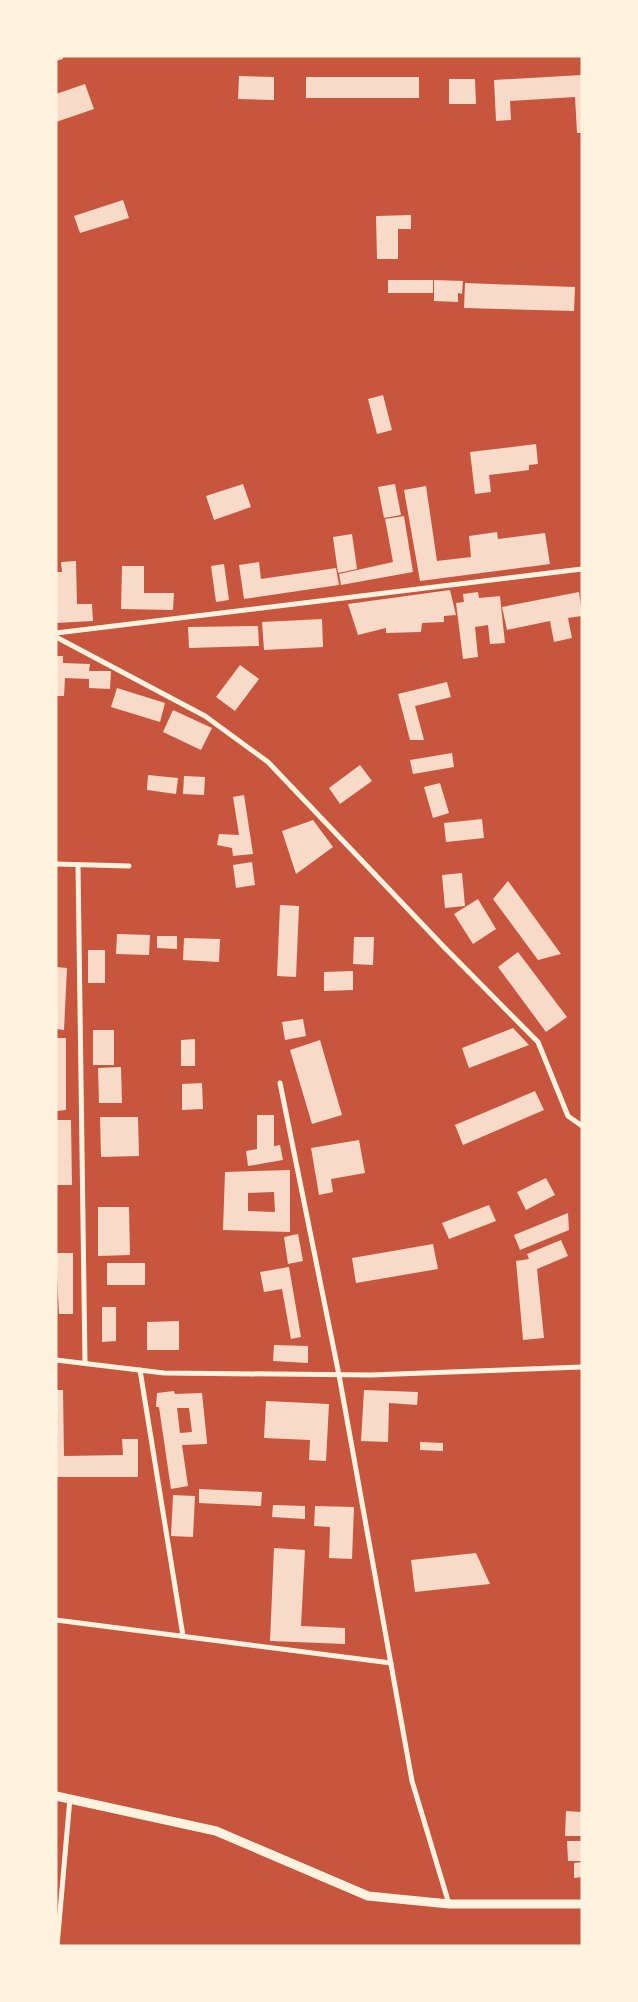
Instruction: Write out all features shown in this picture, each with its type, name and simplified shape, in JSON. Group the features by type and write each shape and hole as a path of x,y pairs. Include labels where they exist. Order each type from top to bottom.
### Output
{"main road":[{"path":"56,1796 216,1831 368,1896 449,1904 582,1904"}],"street":[{"path":"56,633 582,569"},
{"path":"56,637 205,716 268,762 444,947 538,1042 568,1116 582,1126"},
{"path":"56,864 129,866"},
{"path":"78,865 85,1363"},
{"path":"280,1083 339,1375 412,1781 449,1904"},
{"path":"56,1360 164,1372 371,1376 582,1367"},
{"path":"140,1370 183,1636"},
{"path":"56,1620 391,1663"},
{"path":"57,1946 70,1798"}],"building":[{"path":"56,56 63,56 63,59 56,61"},
{"path":"582,75 582,133 577,133 575,97 510,101 511,120 496,121 494,80"},
{"path":"239,76 274,77 274,100 238,99"},
{"path":"306,77 419,77 419,98 306,98"},
{"path":"449,79 475,79 476,104 449,104"},
{"path":"85,84 94,109 56,122 56,94"},
{"path":"123,200 129,218 80,233 74,216"},
{"path":"411,215 411,229 398,229 398,259 377,259 376,216"},
{"path":"388,280 433,280 433,293 388,293"},
{"path":"434,280 463,281 462,294 458,293 458,302 434,301"},
{"path":"465,283 575,287 574,311 464,308"},
{"path":"383,395 392,430 377,434 368,399"},
{"path":"536,444 538,464 529,465 529,470 489,475 491,492 475,494 470,452"},
{"path":"243,484 251,507 214,520 206,496"},
{"path":"395,484 401,515 384,518 378,487"},
{"path":"426,486 437,561 471,557 469,536 497,532 498,539 545,533 550,564 420,581 404,490"},
{"path":"404,516 413,572 341,585 339,574 393,562 385,519"},
{"path":"352,534 357,569 338,573 333,537"},
{"path":"76,561 77,604 92,604 93,621 56,623 56,572 62,572 61,562"},
{"path":"259,562 261,579 336,568 339,585 244,599 239,565"},
{"path":"224,564 229,600 216,602 211,566"},
{"path":"122,566 144,566 144,593 174,593 173,610 121,609"},
{"path":"450,590 456,615 444,616 444,622 422,623 421,632 386,633 386,628 358,635 348,604"},
{"path":"478,592 479,598 500,596 505,643 490,644 488,625 475,627 478,657 463,659 456,603 464,602 463,594"},
{"path":"579,592 582,616 568,618 572,638 554,642 550,621 507,630 502,607"},
{"path":"322,619 323,647 264,650 262,622"},
{"path":"258,626 259,646 189,648 188,627"},
{"path":"56,656 63,656 63,663 90,664 89,671 111,671 110,689 89,688 89,679 65,678 64,696 56,696"},
{"path":"240,665 259,679 235,711 216,697"},
{"path":"447,682 451,697 415,706 424,740 410,740 398,694"},
{"path":"117,688 165,703 160,722 111,707"},
{"path":"173,710 212,728 201,750 163,732"},
{"path":"452,753 454,767 413,774 410,760"},
{"path":"360,765 372,781 340,804 329,788"},
{"path":"148,775 178,778 176,794 147,790"},
{"path":"184,776 205,777 204,795 183,794"},
{"path":"440,783 449,813 433,818 424,787"},
{"path":"244,795 253,854 233,856 232,848 217,845 219,834 239,835 233,797"},
{"path":"482,819 484,838 446,842 444,823"},
{"path":"313,820 333,847 296,874 282,831"},
{"path":"252,862 255,885 236,888 233,865"},
{"path":"462,873 465,906 445,908 442,875"},
{"path":"508,881 561,954 538,960 493,899"},
{"path":"478,899 496,929 473,944 454,914"},
{"path":"280,905 299,906 296,977 277,976"},
{"path":"117,934 150,935 149,955 116,954"},
{"path":"157,936 177,936 177,949 157,948"},
{"path":"354,937 374,937 373,965 353,964"},
{"path":"184,938 220,939 219,962 183,960"},
{"path":"88,950 105,950 105,983 88,983"},
{"path":"518,952 567,1017 546,1032 498,967"},
{"path":"56,967 67,968 64,1030 56,1029"},
{"path":"353,971 353,990 324,991 324,972"},
{"path":"303,1019 306,1036 285,1040 282,1022"},
{"path":"513,1028 529,1045 469,1068 462,1048"},
{"path":"93,1030 114,1030 114,1065 93,1065"},
{"path":"56,1038 66,1038 66,1110 56,1111"},
{"path":"195,1039 195,1066 181,1066 181,1040"},
{"path":"320,1040 342,1115 312,1124 290,1050"},
{"path":"121,1067 122,1103 99,1103 98,1068"},
{"path":"202,1083 203,1109 182,1110 182,1084"},
{"path":"535,1091 544,1110 463,1145 455,1125"},
{"path":"257,1115 274,1115 274,1146 280,1145 283,1160 248,1166 246,1151 257,1149"},
{"path":"100,1117 138,1117 139,1156 101,1157"},
{"path":"56,1120 71,1120 72,1185 56,1185"},
{"path":"359,1140 365,1173 331,1179 333,1192 319,1195 311,1148"},
{"path":"290,1170 290,1232 223,1230 225,1172","holes":["274,1192 275,1212 248,1211 248,1193"]},
{"path":"546,1178 555,1195 526,1210 517,1192"},
{"path":"489,1205 496,1221 449,1239 442,1223"},
{"path":"98,1207 129,1207 130,1255 98,1256"},
{"path":"568,1213 569,1230 520,1250 514,1235"},
{"path":"298,1234 303,1261 288,1264 284,1237"},
{"path":"561,1240 568,1256 537,1269 544,1338 523,1340 516,1261 529,1259 527,1254"},
{"path":"433,1244 438,1269 356,1283 352,1258"},
{"path":"56,1253 73,1253 73,1314 59,1314"},
{"path":"107,1263 145,1263 145,1285 107,1285"},
{"path":"289,1267 301,1337 291,1339 282,1289 264,1292 260,1272"},
{"path":"102,1307 116,1307 116,1341 102,1342"},
{"path":"179,1321 179,1350 147,1350 147,1322"},
{"path":"274,1345 308,1346 308,1363 273,1361"},
{"path":"56,1390 63,1390 64,1456 123,1455 122,1439 138,1439 138,1477 56,1477"},
{"path":"364,1390 418,1392 417,1405 389,1403 388,1442 361,1441"},
{"path":"174,1391 175,1394 202,1393 207,1444 182,1445 188,1486 171,1489 159,1407 156,1407 157,1393","holes":["177,1408 189,1408 192,1432 180,1433"]},
{"path":"266,1401 329,1404 326,1461 309,1460 310,1440 264,1438"},
{"path":"420,1442 443,1443 443,1451 420,1450"},
{"path":"199,1489 262,1492 261,1506 199,1503"},
{"path":"173,1495 195,1496 193,1537 171,1536"},
{"path":"273,1505 305,1506 305,1519 272,1517"},
{"path":"315,1506 354,1507 352,1559 329,1558 330,1527 314,1526"},
{"path":"274,1548 305,1550 301,1626 345,1628 345,1644 270,1641"},
{"path":"476,1553 490,1584 415,1592 411,1560"},
{"path":"566,1811 582,1812 582,1836 565,1836"},
{"path":"567,1841 582,1841 582,1861 568,1861"},
{"path":"582,1862 582,1877 574,1878 574,1863"}]}
